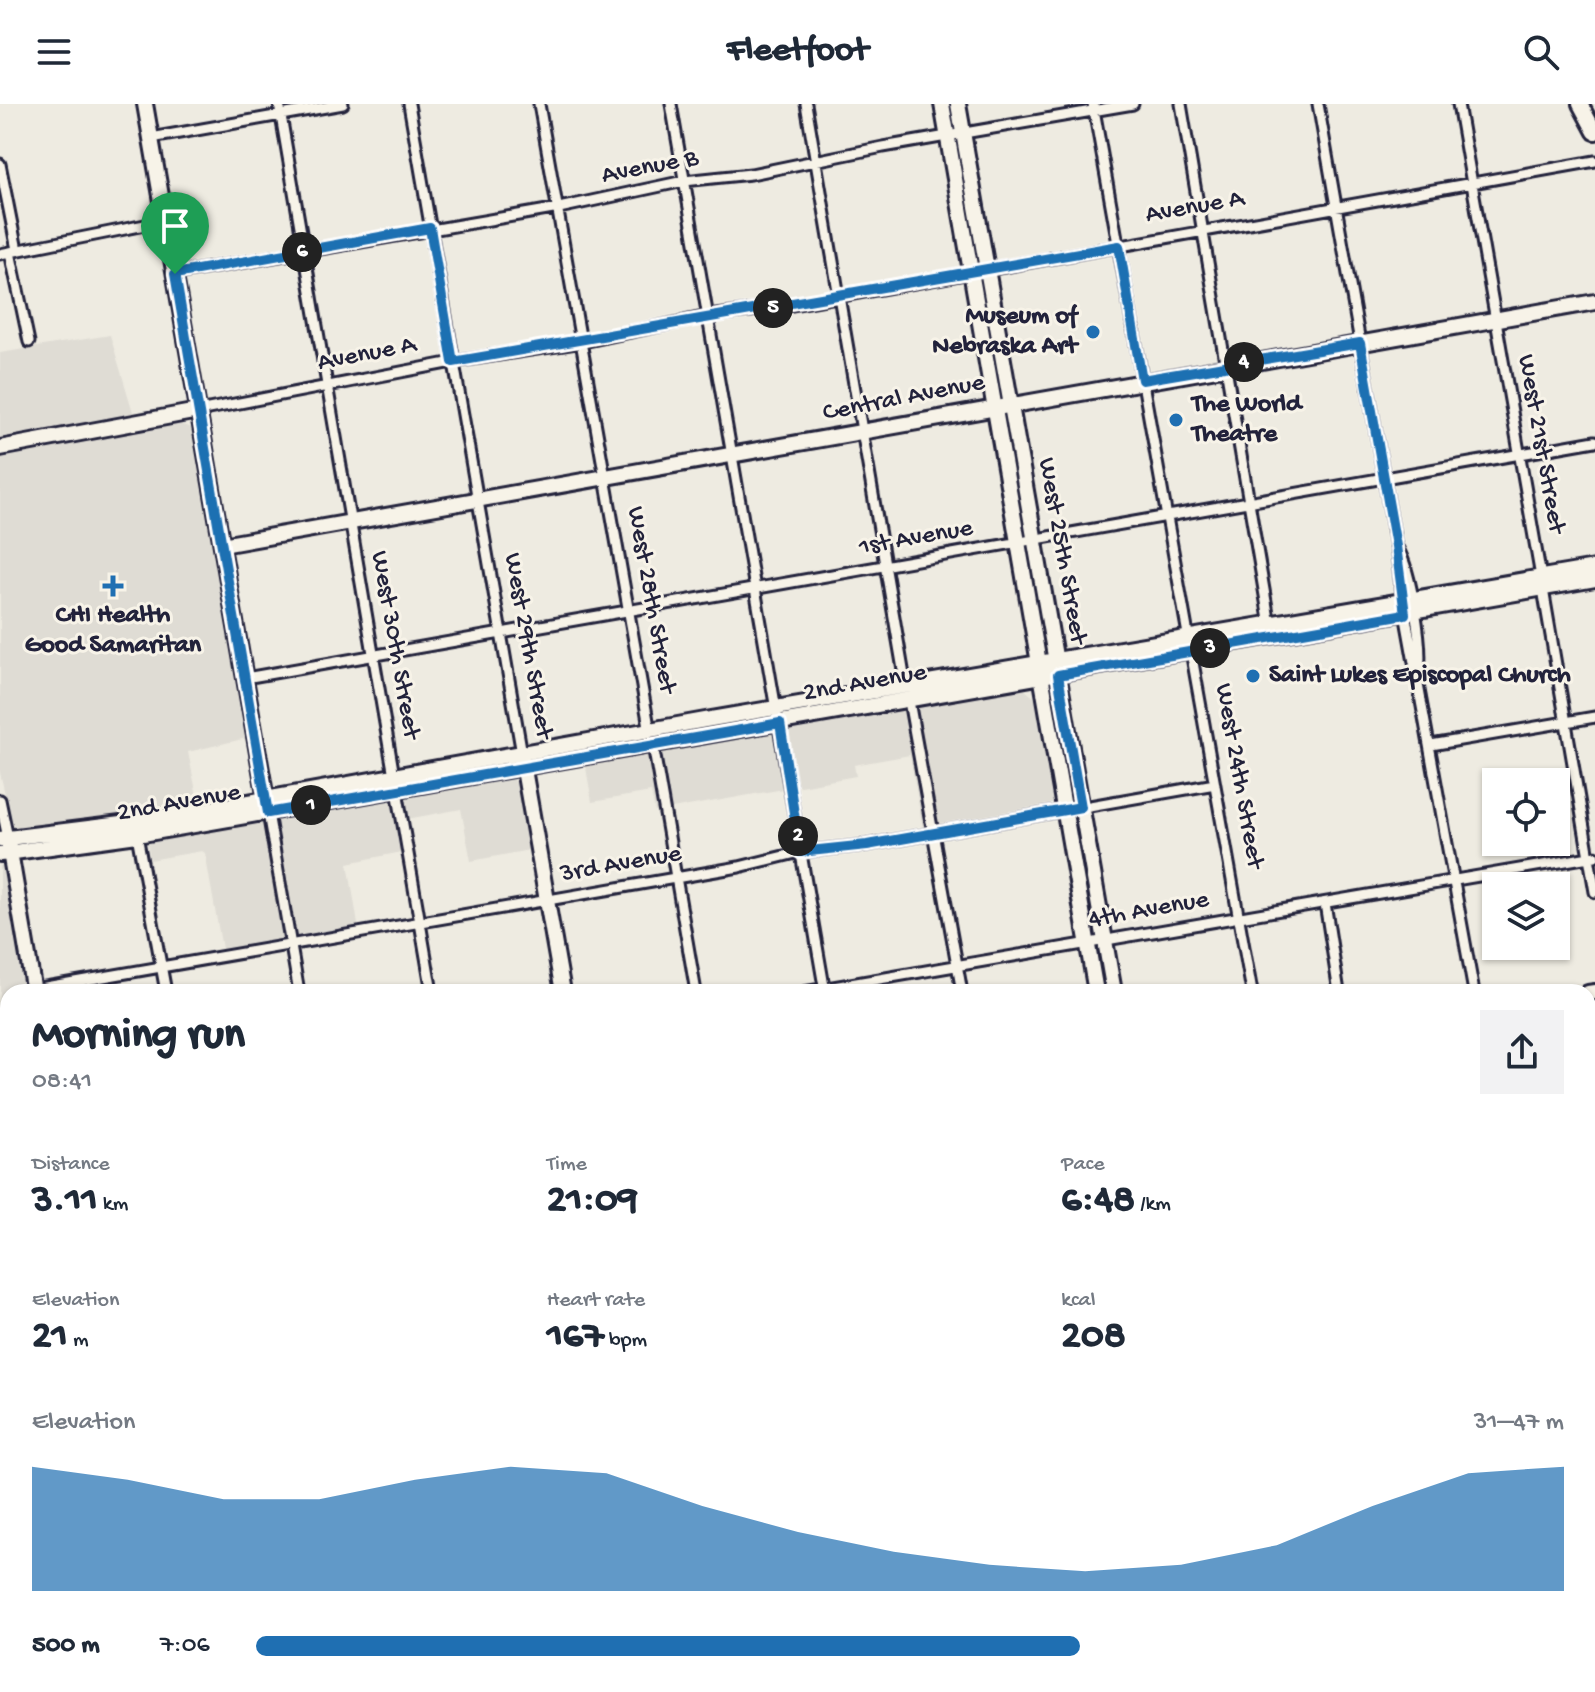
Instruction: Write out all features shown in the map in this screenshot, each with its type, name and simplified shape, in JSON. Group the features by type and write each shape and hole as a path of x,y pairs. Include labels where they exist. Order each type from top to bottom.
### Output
{"main road":[{"path":"145,104 267,806"},
{"path":"942,104 980,271"},
{"path":"958,104 980,271 1003,404"},
{"path":"1580,104 1595,132"},
{"name":"Central Avenue","path":"222,545 1003,404 1595,302"},
{"name":"West 25th Street","path":"1003,404 1034,540 1113,984"},
{"name":"West 25th Street","path":"1003,404 1018,543 1095,984"},
{"name":"Avenue A","path":"0,448 198,411"},
{"name":"2nd Avenue","path":"5,846 137,835 267,806 395,783 1570,578 1595,568"},
{"name":"2nd Avenue","path":"1570,578 1595,579"},
{"name":"West 29th Street","path":"523,761 562,984"},
{"name":"2nd Avenue","path":"5,846 137,822 267,806"},
{"path":"5,846 33,984"}],"street":[{"name":"West 30th Street","path":"279,104 431,984"},
{"path":"151,138 343,104"},
{"name":"West 29th Street","path":"409,104 523,761"},
{"name":"West 28th Street","path":"539,104 695,984"},
{"path":"671,104 824,984"},
{"path":"806,104 960,984"},
{"name":"Avenue B","path":"175,274 559,208 684,181 751,174 1094,107 1133,104"},
{"path":"1181,104 1271,630"},
{"path":"1318,104 1396,546 1404,564 1418,675 1473,984"},
{"name":"West 21st Street","path":"1458,104 1592,856 1595,892"},
{"name":"West 24th Street","path":"1094,107 1251,984"},
{"name":"Avenue A","path":"198,411 453,362 583,342 708,316 775,308 838,294 1595,161"},
{"path":"0,164 9,252 29,342"},
{"path":"9,252 165,221"},
{"name":"1st Avenue","path":"245,678 629,612 755,586 1167,518 1595,441"},
{"path":"1431,745 1595,717"},
{"name":"3rd Avenue","path":"70,984 676,878 800,852 933,833 1215,784"},
{"path":"0,800 5,846"},
{"path":"267,806 298,984"},
{"path":"137,835 164,984"},
{"name":"4th Avenue","path":"858,984 1592,856"},
{"path":"1325,903 1338,984"}],"shaded area":[{"name":"CHI Health Good Samaritan","path":"110,335 138,429 180,424 192,428 197,436 255,736 188,752 199,806 97,824 18,829 12,823 0,773 0,353"},
{"path":"1007,690 1025,690 1036,699 1060,818 925,841 910,755 854,765 856,776 655,812 651,792 592,802 585,762"},
{"path":"511,775 519,788 529,850 471,861 461,809 407,819 411,850 348,863 360,937 224,960 205,853 150,860 149,856 148,844 152,841"},
{"path":"0,865 7,867 27,984 0,984"}],"place":[{"name":"Museum of Nebraska Art","path":"1093,332"},
{"name":"The World Theatre","path":"1176,420"},
{"name":"CHI Health Good Samaritan","path":"113,586"},
{"name":"Saint Lukes Episcopal Church","path":"1253,676"}],"route":[{"path":"430,228 453,362 583,342 708,316 775,308 838,294 1119,246 1142,380 1360,343 1405,614 1058,675 1081,807 867,845 800,852 780,723 268,813 175,274 430,228"}]}
